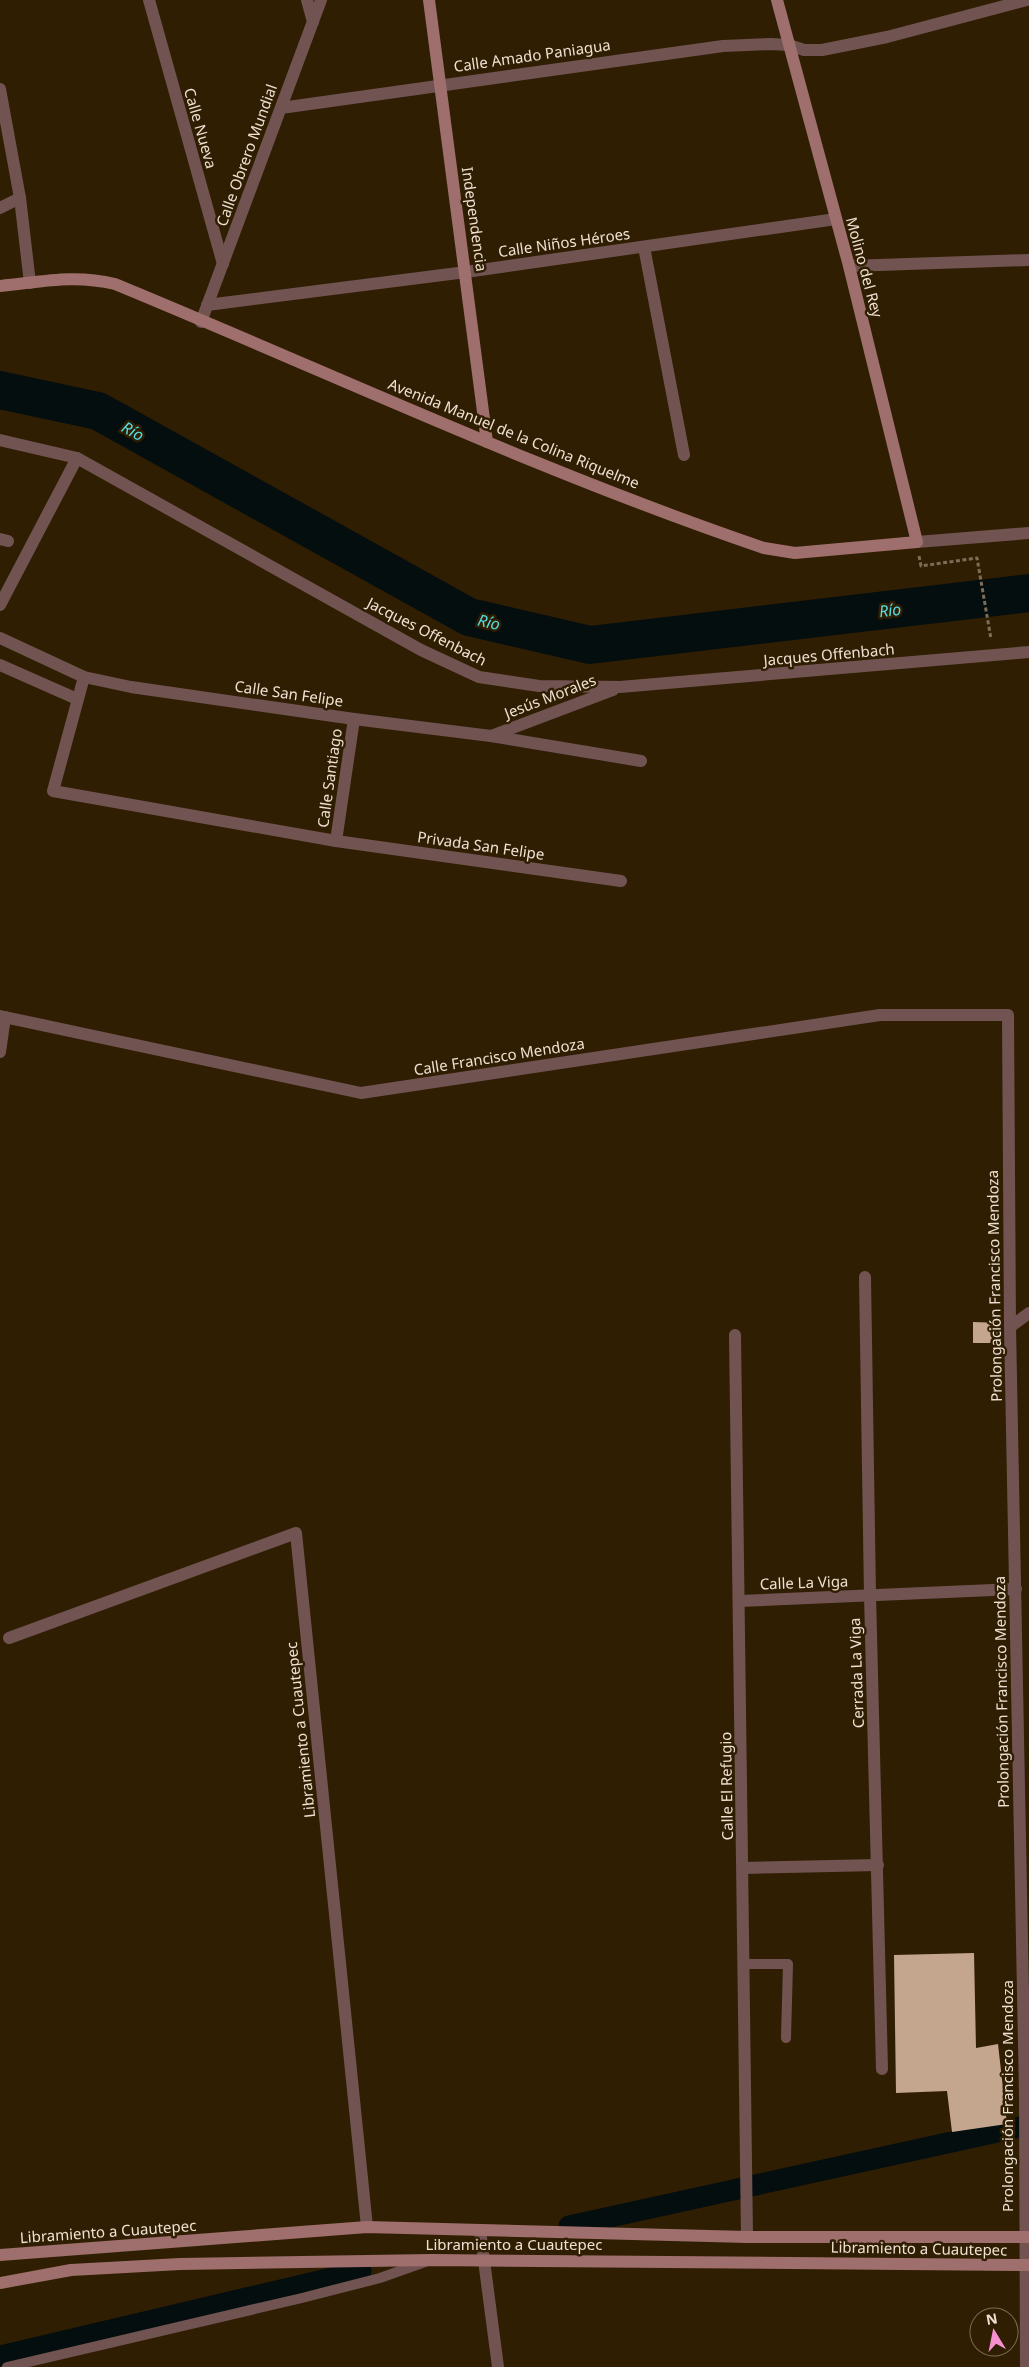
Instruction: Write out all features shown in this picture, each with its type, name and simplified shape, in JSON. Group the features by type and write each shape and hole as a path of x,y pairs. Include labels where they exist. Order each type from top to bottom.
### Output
{"main road":[{"name":"Independencia","path":"429,0 487,442"},
{"name":"Molino del Rey","path":"777,0 849,266 917,542"},
{"name":"Avenida Manuel de la Colina Riquelme","path":"0,286 58,279 91,279 115,284 487,442 764,548 795,553 917,542"},
{"name":"Libramiento a Cuautepec","path":"0,2255 367,2227 747,2237 1027,2237"},
{"name":"Libramiento a Cuautepec","path":"0,2283 71,2270 180,2264 484,2260 1027,2265"}],"street":[{"name":"Calle Nueva","path":"149,0 222,264"},
{"path":"307,0 313,22"},
{"name":"Calle Obrero Mundial","path":"201,322 321,0"},
{"name":"Calle Amado Paniagua","path":"281,108 440,84 723,46 750,44 789,45 804,50 822,50 887,37 1027,0"},
{"path":"0,89 20,198 30,283"},
{"path":"0,208 20,198"},
{"name":"Calle Niños Héroes","path":"207,305 466,272 836,219"},
{"path":"644,247 684,455"},
{"path":"849,266 1029,260"},
{"name":"Jacques Offenbach","path":"0,440 77,458 421,650 479,677 539,686 620,687 1029,652"},
{"path":"0,605 77,458"},
{"name":"Avenida Manuel de la Colina Riquelme","path":"917,542 1029,533"},
{"name":"Calle San Felipe","path":"0,638 84,677 131,687 354,719 491,736"},
{"path":"0,665 77,699"},
{"path":"84,677 53,791 336,841"},
{"name":"Jesús Morales","path":"491,736 620,687"},
{"name":"Calle Santiago","path":"336,841 354,719"},
{"path":"491,736 641,761"},
{"name":"Privada San Felipe","path":"336,841 621,881"},
{"name":"Calle Francisco Mendoza","path":"3,1017 361,1093 880,1015 1008,1016"},
{"name":"Prolongación Francisco Mendoza","path":"1008,1016 1010,1327 1027,2095 1026,2367"},
{"path":"0,1052 3,1017"},
{"name":"Cerrada La Viga","path":"865,1277 870,1595 882,2068"},
{"path":"1010,1327 1029,1313"},
{"name":"Calle El Refugio","path":"735,1335 747,2237"},
{"name":"Libramiento a Cuautepec","path":"9,1638 296,1533 367,2227"},
{"path":"870,1595 1016,1589"},
{"name":"Calle La Viga","path":"740,1601 870,1595"},
{"path":"743,1868 878,1865"},
{"path":"480,2230 498,2367"}],"lane":[{"path":"744,1964 788,1964 786,2038"},
{"path":"7,2367 310,2296 380,2278 431,2260"}],"path":[{"path":"917,542 921,566 978,558 990,639"}],"building":[{"path":"973,1322 1001,1323 1001,1343 973,1343"},
{"path":"974,1953 976,2048 998,2044 1007,2124 952,2132 947,2091 896,2093 894,1955"}],"waterway":[{"name":"Río","path":"0,390 98,411 469,617 590,645 1029,593"},
{"path":"569,2226 1029,2125"},
{"path":"0,2356 361,2271"}]}
